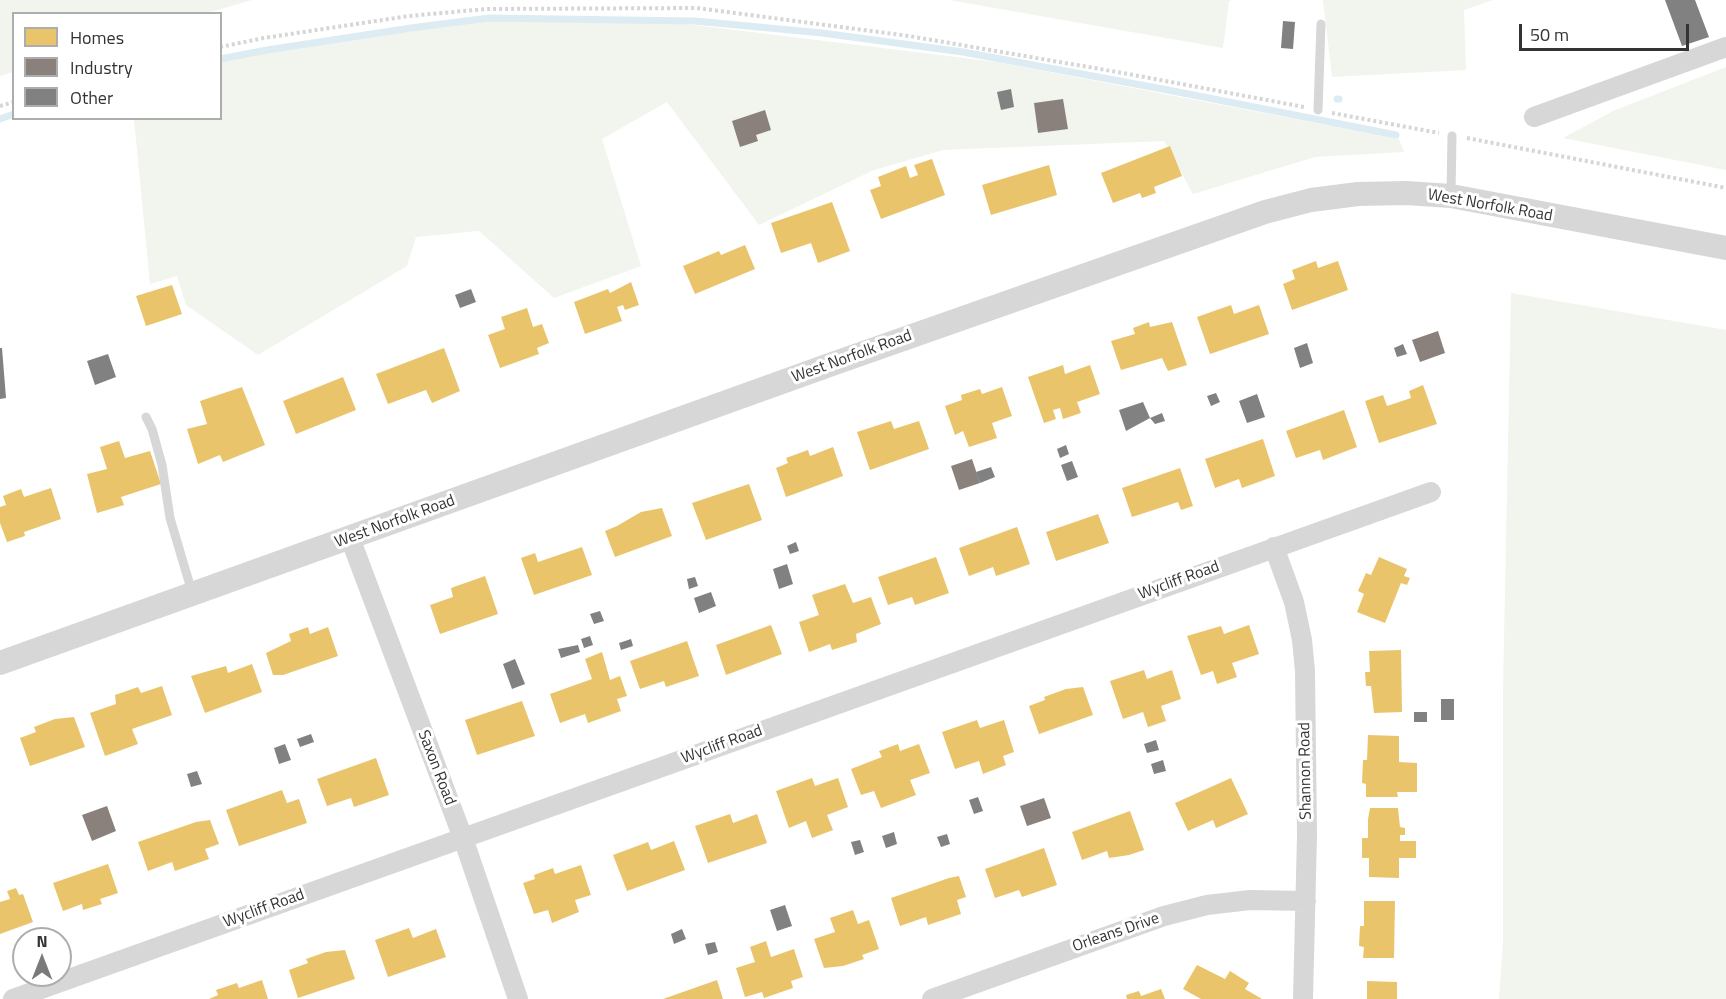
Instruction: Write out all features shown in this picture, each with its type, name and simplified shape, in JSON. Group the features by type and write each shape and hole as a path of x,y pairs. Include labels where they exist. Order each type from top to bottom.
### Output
{"street":[{"path":"1534,117 1726,47"},
{"name":"West Norfolk Road","path":"0,663 835,363 1265,212 1311,200 1358,194 1406,193 1452,196 1726,248"},
{"name":"Wycliff Road","path":"13,999 1431,492"},
{"name":"Saxon Road","path":"350,538 463,838 518,999"},
{"name":"Shannon Road","path":"1274,548 1294,602 1302,640 1305,671 1306,901 1303,999"},
{"name":"Orleans Drive","path":"932,999 1164,916 1207,905 1250,900 1306,901"}],"lane":[{"path":"1318,110 1322,24"},
{"path":"1452,136 1452,196"},
{"path":"146,417 152,429 162,465 170,518 193,594"}],"path":[{"path":"222,47 275,36 409,16 486,9 697,8 909,36 1123,73 1726,188"}],"shaded area":[{"path":"0,0 252,0 210,12 12,12 12,72 0,76"},
{"path":"949,0 1232,0 1229,1 1223,48"},
{"path":"1323,0 1493,0 1464,10 1466,70 1332,77"},
{"path":"480,19 686,24 997,62 1399,139 1404,152 1315,157 1193,194 1164,141 943,150 874,170 759,225 667,102 602,139 641,266 554,298 479,231 416,237 407,266 258,355 186,305 177,276 150,284 134,120 222,120 222,62 268,50"},
{"path":"1726,67 1726,170 1563,138 1613,111"},
{"path":"1511,293 1726,330 1726,999 1499,999 1503,941 1503,692"}],"building: Homes":[{"path":"1170,146 1182,176 1154,187 1156,193 1142,198 1140,193 1113,203 1101,173"},
{"path":"932,159 945,195 881,219 870,190 881,186 878,177 906,166 910,178 918,175 914,165"},
{"path":"1049,165 1057,195 991,215 982,185"},
{"path":"832,202 850,251 818,263 811,243 781,253 771,223"},
{"path":"745,245 755,269 695,294 683,266 719,251 721,255"},
{"path":"1316,261 1318,268 1338,261 1348,290 1292,310 1283,284 1295,279 1292,270"},
{"path":"631,282 639,305 625,310 623,305 617,307 622,321 585,334 574,302 608,289 610,293"},
{"path":"172,285 182,314 146,326 136,296"},
{"path":"1231,305 1234,314 1259,305 1269,334 1210,354 1197,317"},
{"path":"527,308 533,327 542,324 549,343 537,348 539,354 500,368 488,335 505,329 501,317"},
{"path":"1149,322 1150,327 1172,322 1187,365 1168,371 1162,358 1121,370 1111,341 1135,334 1133,328"},
{"path":"444,348 460,391 432,403 426,390 388,404 376,374"},
{"path":"1063,365 1065,374 1090,365 1100,394 1077,402 1081,413 1063,419 1060,408 1053,410 1056,419 1044,423 1028,377"},
{"path":"343,377 356,410 296,434 283,401"},
{"path":"1423,385 1437,424 1379,443 1365,401 1383,395 1387,406 1411,398 1409,391"},
{"path":"242,387 265,445 223,462 220,455 198,464 187,429 207,424 200,401"},
{"path":"1002,387 1012,416 992,423 997,438 969,447 963,431 955,435 945,406 962,400 961,395 980,389 982,394"},
{"path":"1344,410 1357,447 1323,460 1320,450 1296,458 1286,431"},
{"path":"891,421 894,429 919,421 929,449 870,470 857,432"},
{"path":"1263,439 1275,476 1242,488 1239,479 1215,488 1205,459"},
{"path":"119,441 125,458 150,451 161,484 121,497 124,505 97,513 87,474 107,469 100,447"},
{"path":"833,447 843,476 786,497 776,468 788,463 786,458 808,450 810,456"},
{"path":"1180,468 1193,506 1181,510 1178,502 1132,517 1122,488"},
{"path":"749,484 762,520 706,540 692,503"},
{"path":"51,488 61,519 24,532 25,536 7,542 0,523 0,507 6,505 3,496 21,489 24,497"},
{"path":"662,508 672,536 615,557 605,531 641,512"},
{"path":"1098,514 1109,543 1056,561 1046,532"},
{"path":"1017,527 1030,564 996,576 993,567 969,576 959,548"},
{"path":"582,547 592,575 534,595 521,558 535,553 538,562"},
{"path":"936,557 949,593 915,605 912,597 888,605 878,577"},
{"path":"1379,557 1407,569 1404,576 1410,578 1407,585 1401,583 1385,623 1357,612 1364,594 1358,591 1366,573 1371,575"},
{"path":"485,576 498,614 440,634 430,605 453,597 451,588"},
{"path":"845,584 853,603 871,597 881,624 856,634 857,642 832,650 830,644 809,652 799,622 819,615 812,595"},
{"path":"771,625 782,654 726,675 716,645"},
{"path":"1249,625 1259,654 1232,663 1237,677 1217,684 1213,671 1201,675 1187,636 1221,626 1224,634"},
{"path":"308,627 310,634 328,627 338,656 283,675 273,675 266,653 291,641 289,634"},
{"path":"687,641 699,676 666,687 664,681 640,689 630,661"},
{"path":"1401,650 1402,712 1374,713 1371,686 1366,686 1365,672 1370,672 1369,651"},
{"path":"602,652 610,680 620,676 627,696 617,699 621,711 588,723 585,714 560,723 550,694 592,679 585,659"},
{"path":"252,664 262,692 205,713 191,676 226,666 228,673"},
{"path":"1144,670 1147,679 1172,670 1181,699 1161,706 1166,721 1148,727 1143,712 1123,719 1110,681"},
{"path":"162,686 172,715 132,729 138,744 105,756 90,713 116,704 115,695 138,687 141,693"},
{"path":"1083,687 1093,715 1039,734 1029,706 1045,700 1044,697 1066,689"},
{"path":"522,701 535,736 477,755 465,720"},
{"path":"74,717 85,747 30,766 20,738 36,732 34,727 55,719"},
{"path":"977,720 980,728 1004,720 1014,752 1003,756 1006,765 983,774 979,761 955,769 942,732"},
{"path":"1368,735 1399,736 1399,762 1417,763 1417,792 1397,792 1398,797 1366,797 1366,784 1362,783 1363,760 1367,760"},
{"path":"898,744 900,751 919,744 930,773 910,780 916,795 881,808 874,791 861,795 851,769 882,757 879,751"},
{"path":"376,758 389,795 354,807 351,798 327,806 317,779"},
{"path":"812,778 815,786 838,778 848,807 827,815 833,830 812,838 806,821 789,828 776,791"},
{"path":"1231,778 1248,814 1216,828 1213,820 1188,831 1175,803"},
{"path":"282,790 287,803 299,799 307,823 239,846 226,810"},
{"path":"1370,808 1398,808 1400,827 1405,828 1405,835 1400,835 1400,841 1416,841 1416,858 1399,858 1399,878 1369,877 1369,858 1362,858 1362,838 1368,838"},
{"path":"1130,811 1144,850 1109,858 1107,851 1082,860 1072,832"},
{"path":"730,814 733,823 757,814 767,843 708,863 695,826"},
{"path":"210,820 219,844 205,849 209,859 175,871 172,862 148,871 138,842 196,822"},
{"path":"674,841 685,870 627,891 613,855 648,842 651,850"},
{"path":"1044,848 1057,885 1022,897 1019,890 995,898 985,869"},
{"path":"108,864 118,893 100,899 102,904 83,910 82,904 63,911 53,883"},
{"path":"581,865 591,895 575,900 579,912 552,923 548,910 534,914 523,883 535,879 534,875 553,868 555,874"},
{"path":"959,876 966,897 957,900 961,914 928,925 926,917 900,926 891,898"},
{"path":"16,888 19,895 23,894 33,922 12,927 12,930 0,934 0,902 10,899 7,891"},
{"path":"1364,901 1395,901 1394,958 1363,958 1364,947 1359,946 1360,926 1364,926"},
{"path":"853,910 858,924 869,920 879,949 862,955 864,959 843,966 824,968 814,939 835,932 830,918"},
{"path":"409,928 413,938 436,929 446,957 388,977 375,940"},
{"path":"766,941 771,957 794,949 803,977 791,981 793,988 764,998 762,992 745,997 736,968 755,962 750,947"},
{"path":"345,950 355,979 298,998 289,970 308,963 306,959 326,952"},
{"path":"1197,965 1225,979 1230,971 1249,983 1245,989 1262,999 1201,999 1183,989"},
{"path":"262,980 268,999 209,999 218,995 216,990 237,983 239,988"},
{"path":"717,980 723,999 663,999"},
{"path":"1367,981 1397,982 1397,999 1367,999"},
{"path":"1161,989 1165,999 1127,999 1126,995 1139,991 1141,996"}],"building: Industry":[{"path":"1063,99 1068,129 1038,133 1034,103"},
{"path":"765,110 771,130 756,135 758,141 740,147 732,121"},
{"path":"1438,331 1445,353 1420,362 1412,340"},
{"path":"972,459 980,483 959,490 951,466"},
{"path":"1044,798 1051,818 1027,826 1020,806"},
{"path":"107,806 116,831 92,841 82,815"}],"building: Other":[{"path":"1665,0 1695,0 1709,37 1682,46"},
{"path":"1283,21 1295,22 1293,49 1281,48"},
{"path":"1011,89 1014,107 1001,110 997,92"},
{"path":"471,289 476,302 460,308 455,295"},
{"path":"1307,343 1313,363 1300,368 1294,348"},
{"path":"1403,344 1407,354 1397,357 1394,348"},
{"path":"0,348 2,348 6,398 0,399"},
{"path":"108,354 116,377 95,385 87,361"},
{"path":"1216,393 1220,402 1211,406 1207,396"},
{"path":"1257,394 1265,417 1247,423 1239,401"},
{"path":"1143,402 1150,418 1126,431 1119,410"},
{"path":"1162,413 1165,421 1155,424 1150,418"},
{"path":"1066,445 1069,454 1060,458 1057,449"},
{"path":"1072,461 1078,477 1067,481 1061,465"},
{"path":"991,467 995,477 980,483 976,472"},
{"path":"796,542 799,551 790,554 787,546"},
{"path":"787,564 793,584 779,589 773,569"},
{"path":"695,577 698,586 689,589 687,579"},
{"path":"711,592 716,606 699,613 694,598"},
{"path":"600,611 604,621 594,624 590,614"},
{"path":"590,636 593,645 584,648 581,639"},
{"path":"631,639 633,646 621,650 619,643"},
{"path":"578,645 580,652 561,658 558,649"},
{"path":"515,659 525,684 512,689 503,664"},
{"path":"1441,699 1454,699 1454,720 1441,720"},
{"path":"1414,712 1427,712 1427,722 1414,722"},
{"path":"311,734 314,742 300,747 297,739"},
{"path":"1156,740 1159,750 1147,753 1144,744"},
{"path":"285,744 291,760 279,764 274,748"},
{"path":"1163,760 1166,771 1154,774 1151,764"},
{"path":"197,771 202,784 191,787 187,774"},
{"path":"978,797 983,811 974,814 969,800"},
{"path":"894,832 897,844 886,848 882,836"},
{"path":"947,834 950,844 941,847 937,837"},
{"path":"860,840 864,852 855,855 851,842"},
{"path":"785,905 792,926 777,931 770,910"},
{"path":"682,929 686,939 674,944 671,934"},
{"path":"715,942 718,952 708,955 705,944"}],"waterway":[{"path":"222,59 411,28 489,18 695,21 822,33 963,52 1396,135"},
{"path":"0,119 12,115"}]}
